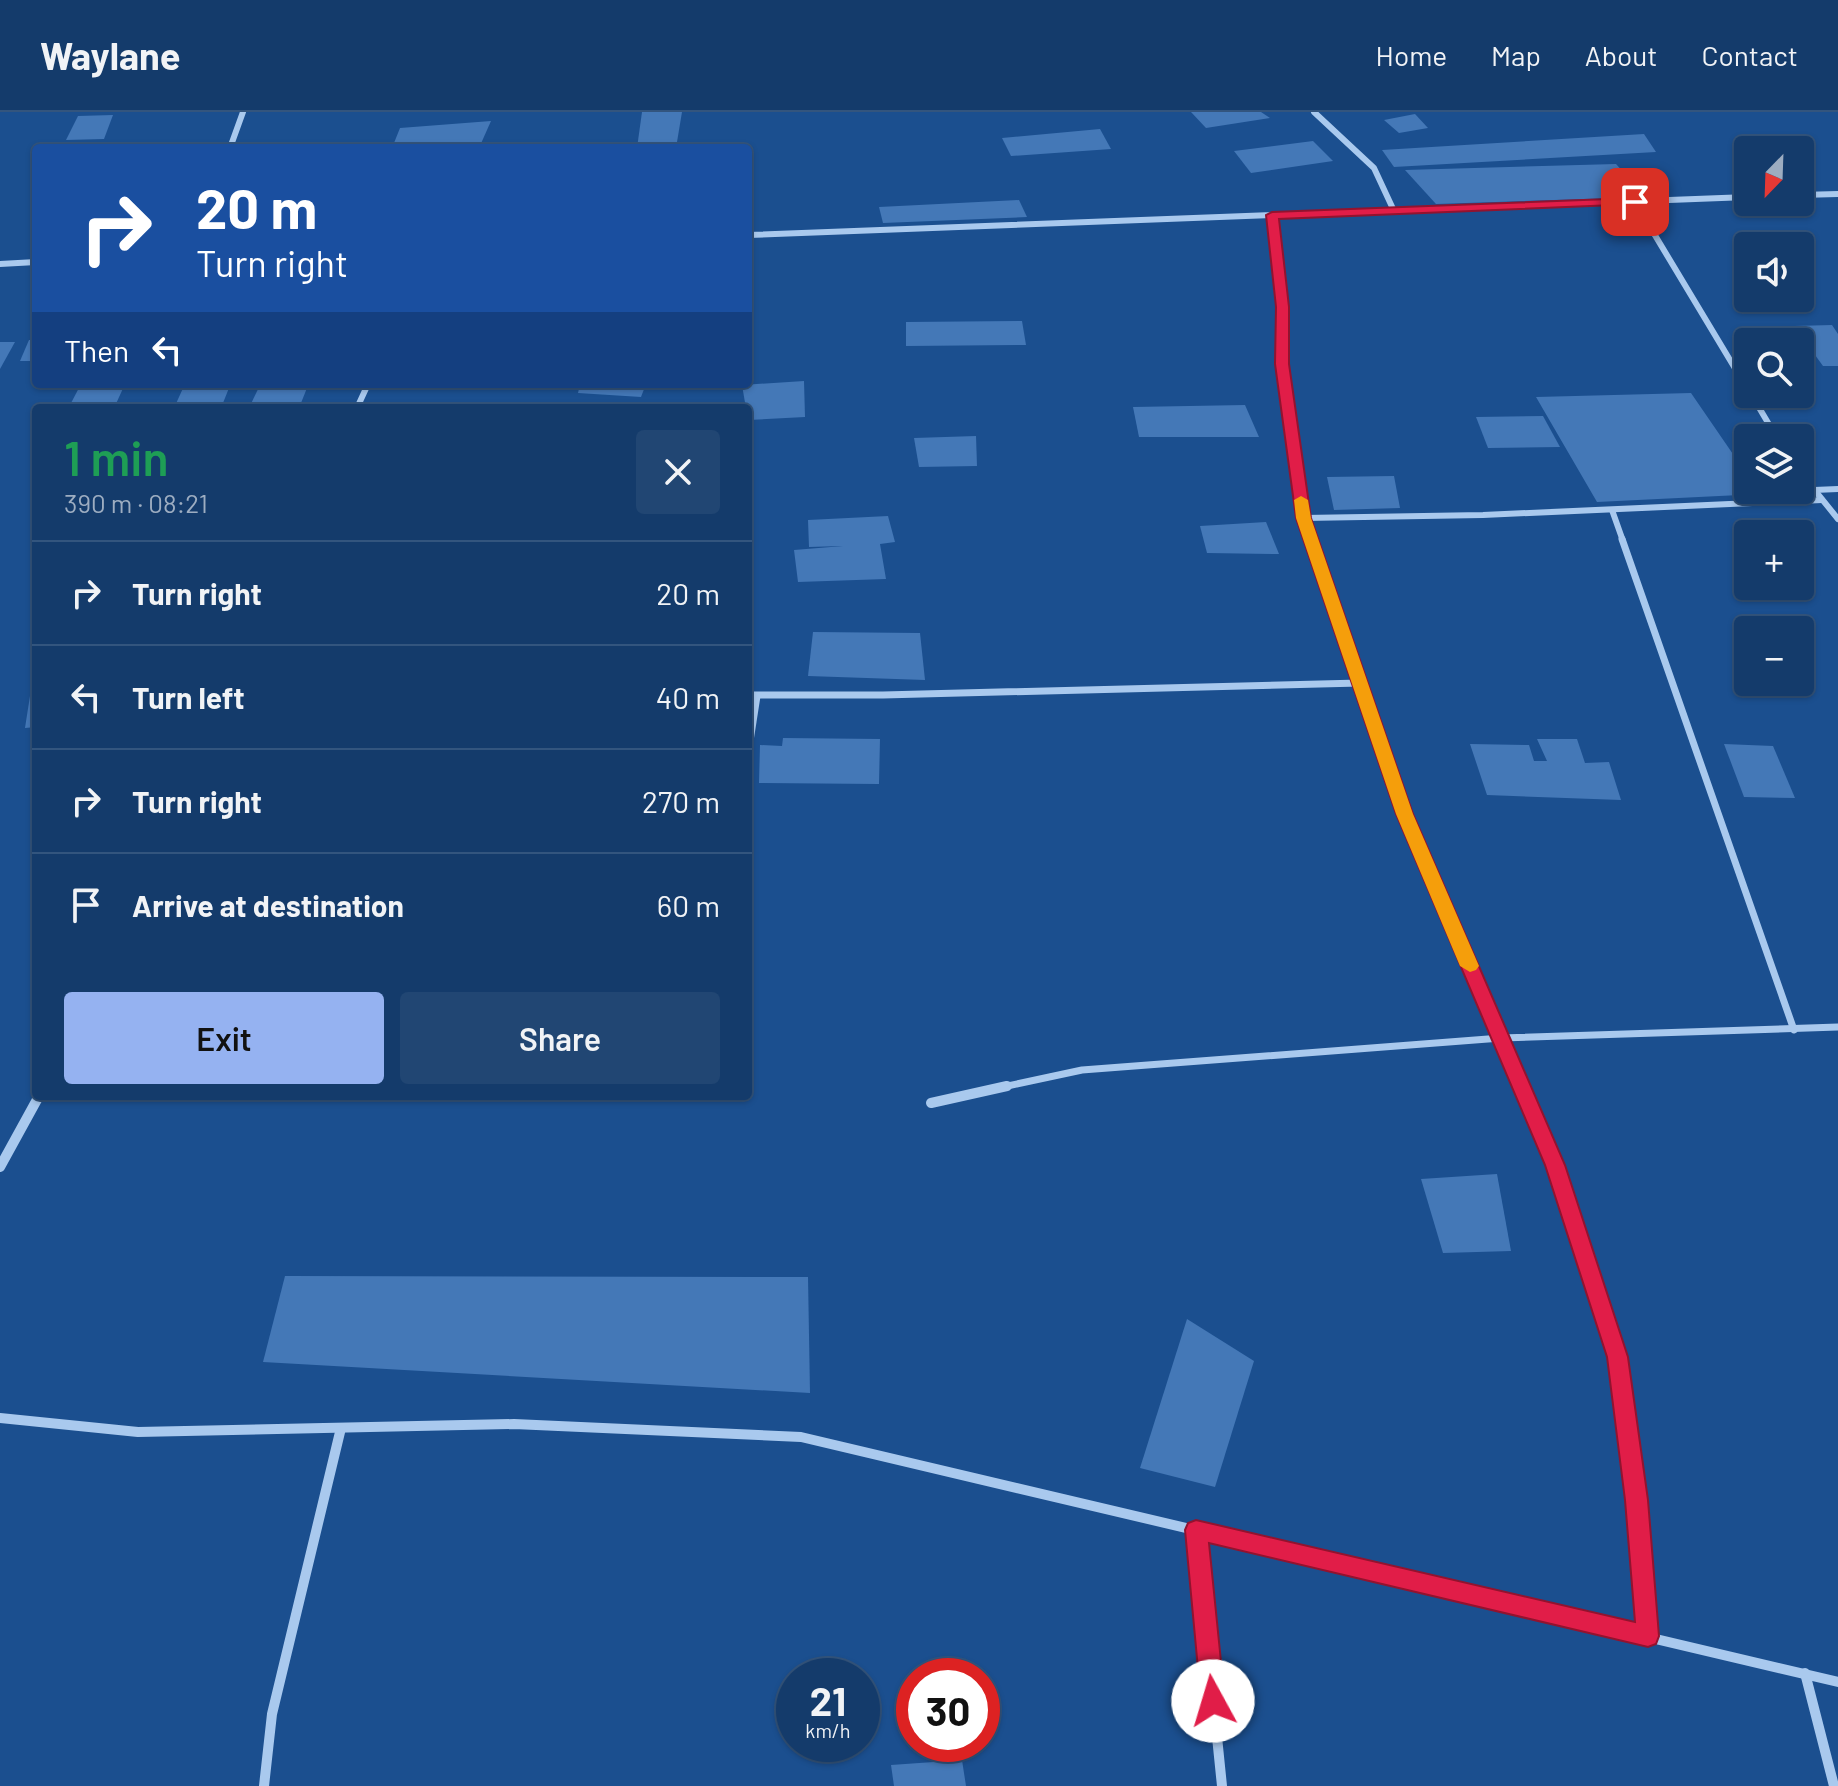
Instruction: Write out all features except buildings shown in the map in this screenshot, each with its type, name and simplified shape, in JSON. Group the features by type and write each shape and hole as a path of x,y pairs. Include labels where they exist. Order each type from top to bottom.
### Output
{"street":[{"path":"231,144 243,112"},
{"path":"1314,112 1374,168 1394,211"},
{"path":"1814,195 1838,194"},
{"path":"752,235 1734,198"},
{"path":"1635,202 1734,367"},
{"path":"1272,215 1283,307 1282,364 1304,518 1339,631 1404,814 1555,1165 1617,1357 1636,1500 1648,1636"},
{"path":"0,264 32,262"},
{"path":"1814,490 1838,489"},
{"path":"1814,490 1838,519"},
{"path":"1304,518 1612,510 1822,500"},
{"path":"1612,510 1794,1030"},
{"path":"753,695 1360,683"},
{"path":"931,1103 1082,1070 1501,1038 1838,1027"},
{"path":"0,1167 37,1100"},
{"path":"0,1418 138,1432 514,1424 801,1437 1838,1682"},
{"path":"264,1786 272,1714 341,1428"},
{"path":"1196,1530 1222,1786"},
{"path":"1805,1673 1834,1786"}],"slow traffic":[{"path":"1301,500 1339,631 1404,814 1470,966"}],"route":[{"path":"1213,1701 1196,1530 1648,1636 1636,1500 1617,1357 1555,1165 1404,814 1339,631 1304,518 1282,364 1283,307 1272,215 1635,202"}]}
